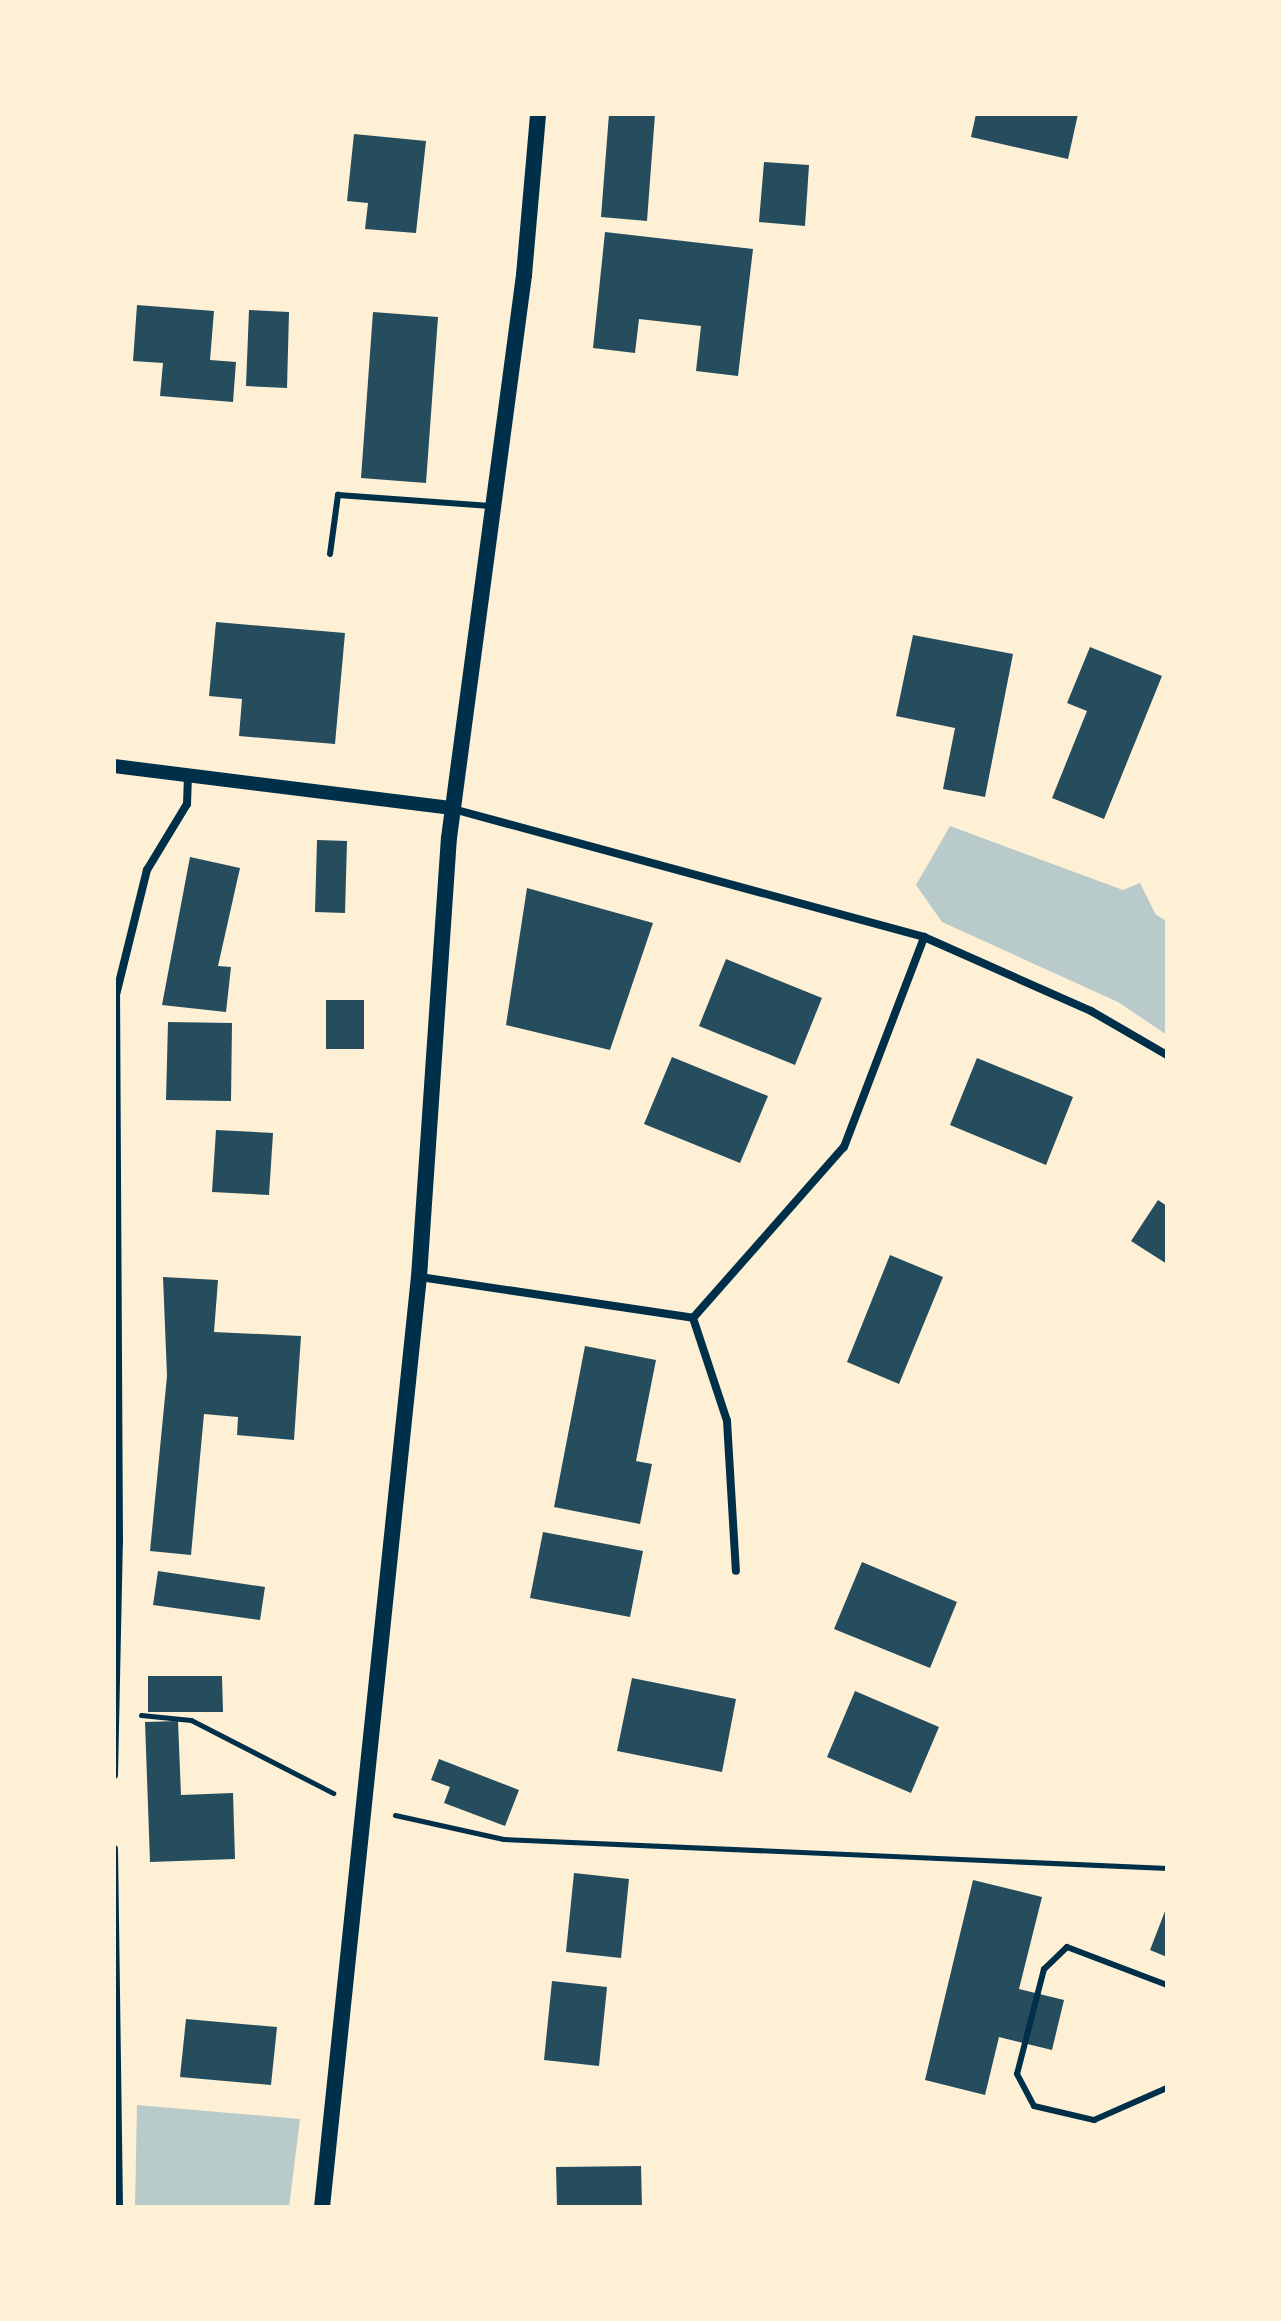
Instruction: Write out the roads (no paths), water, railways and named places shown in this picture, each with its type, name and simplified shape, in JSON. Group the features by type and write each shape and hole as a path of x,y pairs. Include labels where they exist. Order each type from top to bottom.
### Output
{"main road":[{"path":"322,2207 361,1807 419,1277 452,808 524,275 538,114"}],"street":[{"path":"114,766 452,808 924,937 1091,1011 1167,1055"},
{"path":"114,1775 116,995 147,870 187,804 188,776"},
{"path":"693,1318 844,1147 924,937"},
{"path":"419,1277 693,1318"},
{"path":"693,1318 727,1421 736,1571"},
{"path":"114,1849 119,2207"}],"lane":[{"path":"330,554 338,495 494,506"},
{"path":"1167,1985 1067,1947 1044,1969 1017,2074 1034,2106 1094,2120 1167,2088"}]}
